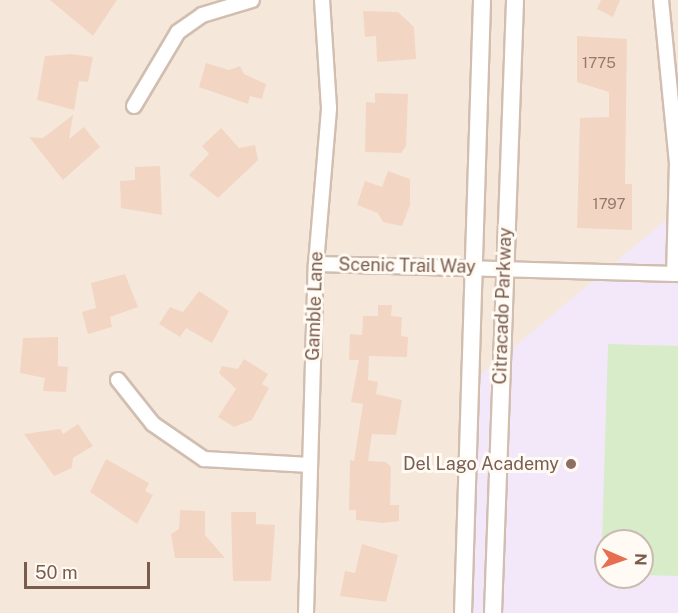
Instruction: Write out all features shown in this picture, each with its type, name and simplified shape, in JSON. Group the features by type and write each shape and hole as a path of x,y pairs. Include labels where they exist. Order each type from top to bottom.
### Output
{"street":[{"path":"134,106 178,32 202,15 252,0"},
{"name":"Gamble Lane","path":"306,613 316,264 329,108 322,0"},
{"name":"Citracado Parkway","path":"464,613 482,0"},
{"name":"Citracado Parkway","path":"493,613 515,0"},
{"path":"661,0 677,162 676,274"},
{"name":"Scenic Trail Way","path":"316,264 676,274"},
{"path":"118,380 153,424 204,459 310,465"}],"shaded area":[{"path":"0,0 678,0 678,613 0,613"},
{"name":"Del Lago Academy","path":"678,210 678,613 458,613 466,387"}],"green space":[{"path":"608,344 678,346 678,576 654,575 654,529 602,529"}],"building":[{"path":"50,0 117,0 93,36"},
{"path":"601,0 620,0 613,17 597,9"},
{"path":"363,11 398,12 414,27 416,59 377,62 376,36 365,37"},
{"path":"577,36 627,39 625,184 632,184 632,230 577,228 580,118 609,117 609,92 577,82"},
{"path":"71,54 93,57 88,82 79,81 74,110 37,100 45,56"},
{"path":"206,63 229,70 240,66 244,74 266,84 262,99 250,96 248,104 199,87"},
{"path":"375,93 408,94 406,146 401,153 365,152 366,102 375,103"},
{"path":"73,115 69,139 84,127 100,147 63,180 29,137 43,138"},
{"path":"221,128 239,148 255,145 258,160 218,198 189,175 209,154 202,146"},
{"path":"160,166 162,215 121,208 120,181 135,180 135,167"},
{"path":"388,171 410,179 410,205 402,226 383,222 378,213 357,205 365,181 382,187"},
{"path":"125,274 138,307 110,317 112,327 88,334 82,312 96,308 91,283"},
{"path":"199,291 229,311 212,343 186,328 180,337 159,324 170,307 183,312"},
{"path":"378,305 392,305 391,316 402,317 401,336 408,337 407,357 369,356 368,380 378,382 376,394 402,400 396,435 372,434 368,461 386,462 391,467 390,505 399,505 399,521 383,523 356,520 356,510 349,510 350,460 354,461 363,404 351,402 359,360 349,360 350,334 362,335 363,316 378,316"},
{"path":"58,337 58,366 68,367 66,392 43,391 45,378 20,373 23,338"},
{"path":"244,359 268,374 262,384 269,388 252,420 234,427 218,417 236,389 219,373 222,366 238,369"},
{"path":"78,424 93,446 73,458 72,468 54,476 24,434 60,429 63,434"},
{"path":"106,459 149,483 145,491 153,495 137,524 90,492"},
{"path":"180,510 205,511 205,535 225,558 175,558 171,534 179,529"},
{"path":"231,512 256,512 256,524 275,525 271,581 233,581"},
{"path":"362,544 398,555 386,602 340,596 345,571 355,573"}],"place":[{"name":"Del Lago Academy","path":"571,464"}]}
